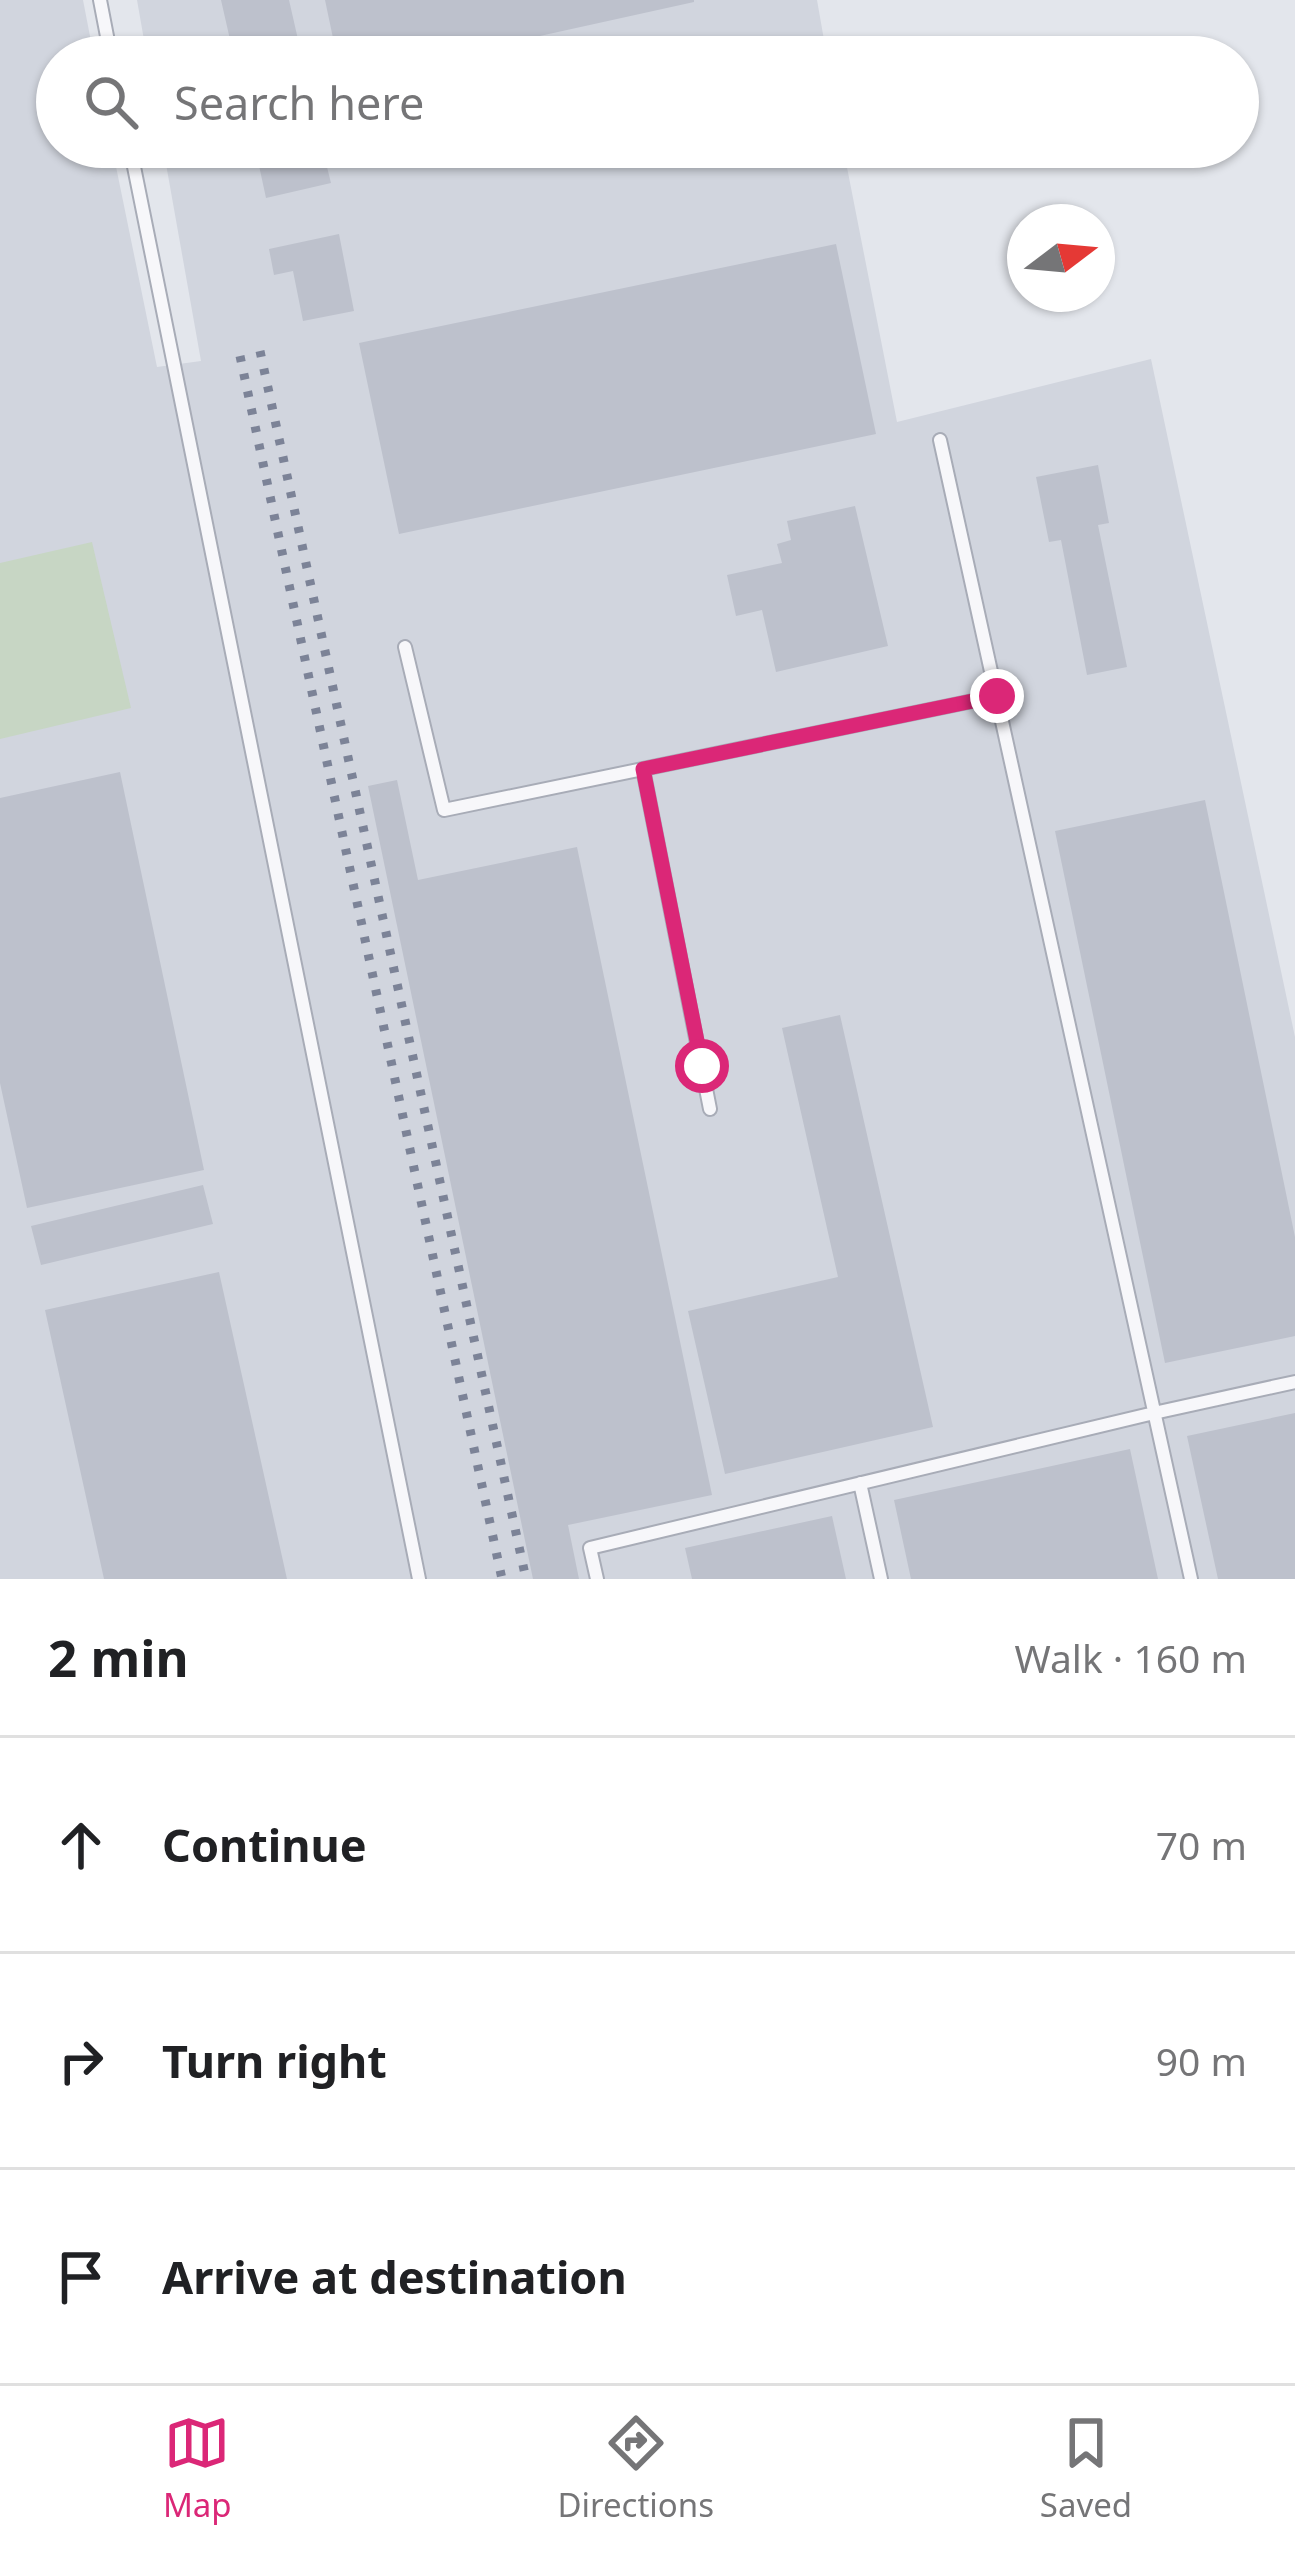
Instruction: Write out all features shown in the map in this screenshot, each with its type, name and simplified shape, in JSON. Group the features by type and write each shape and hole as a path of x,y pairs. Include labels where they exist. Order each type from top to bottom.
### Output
{"lane":[{"path":"100,0 107,36"},
{"path":"134,168 419,1579"},
{"path":"940,440 1191,1579"},
{"path":"405,647 444,809 997,696"},
{"path":"643,769 710,1109"},
{"path":"597,1579 590,1548 1295,1382"},
{"path":"860,1483 881,1579"}],"shaded area":[{"path":"0,0 83,0 90,36 36,36 36,168 116,168 157,367 201,361 167,168 847,168 897,422 1151,359 1295,1037 1295,1579 0,1579"},
{"path":"137,0 817,0 823,36 143,36"}],"green space":[{"path":"92,542 131,708 0,739 0,563"}],"building":[{"path":"221,0 289,0 297,36 229,36"},
{"path":"325,0 694,0 540,36 333,36"},
{"path":"260,168 327,168 331,183 266,198"},
{"path":"339,234 354,311 303,321 293,271 274,275 269,249"},
{"path":"836,244 876,434 399,534 359,343"},
{"path":"1098,465 1109,523 1098,525 1127,667 1087,675 1061,540 1049,542 1036,477"},
{"path":"855,506 888,646 776,672 762,610 736,616 727,575 782,563 777,544 791,540 787,521"},
{"path":"120,772 204,1170 27,1208 0,1083 0,798"},
{"path":"397,780 418,880 577,847 712,1495 568,1525 579,1579 533,1579 368,786"},
{"path":"1205,800 1295,1237 1295,1336 1165,1363 1055,831"},
{"path":"840,1015 933,1427 725,1474 688,1311 838,1277 782,1028"},
{"path":"203,1185 213,1224 41,1265 31,1226"},
{"path":"219,1272 287,1579 104,1579 45,1310"},
{"path":"1295,1413 1295,1579 1218,1579 1187,1436"},
{"path":"1130,1449 1158,1579 911,1579 894,1500"},
{"path":"832,1516 846,1579 692,1579 685,1548"}],"railway":[{"path":"260,351 526,1579"},
{"path":"240,356 502,1579"}],"route":[{"path":"702,1066 643,769 997,696"}]}
